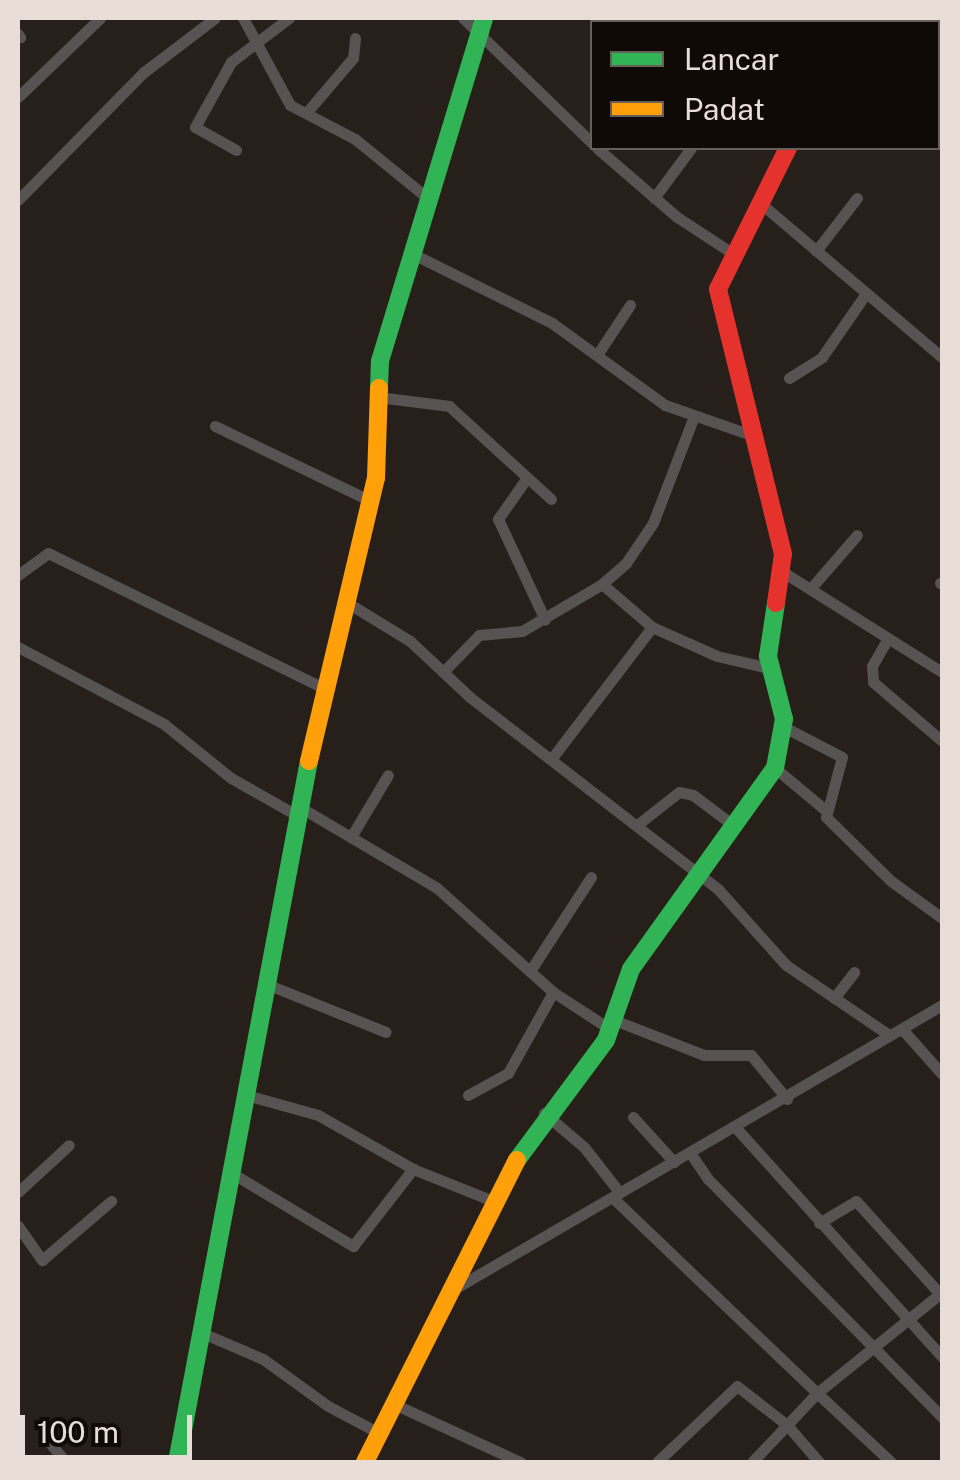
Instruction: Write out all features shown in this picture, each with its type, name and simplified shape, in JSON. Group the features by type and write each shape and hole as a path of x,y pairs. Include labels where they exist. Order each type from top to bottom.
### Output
{"main road":[{"path":"177,1462 297,810 343,600 371,501 386,335 414,255 484,18"},
{"path":"365,1462 544,1113 612,1024 631,969 776,768 784,726 769,668 783,572 718,289 732,253 787,150"}],"street":[{"path":"18,97 100,18"},
{"path":"18,200 144,72 214,18"},
{"path":"243,18 290,105 382,158 430,200"},
{"path":"236,150 194,127 231,62 289,18"},
{"path":"463,18 479,38 590,140"},
{"path":"307,112 353,58 354,38"},
{"path":"582,133 590,124"},
{"path":"601,150 654,198 732,253"},
{"path":"654,198 690,150"},
{"path":"816,250 857,198"},
{"path":"758,202 942,357"},
{"path":"414,255 552,323 647,395 754,436"},
{"path":"789,378 832,346 865,295"},
{"path":"597,356 630,306"},
{"path":"378,397 449,406 552,499"},
{"path":"443,672 479,635 522,631 602,584 626,563 653,523 694,416"},
{"path":"216,426 371,501"},
{"path":"526,479 498,519 544,620"},
{"path":"811,588 858,535"},
{"path":"18,575 48,553 323,688"},
{"path":"783,572 942,672"},
{"path":"602,584 652,627 717,656 769,668"},
{"path":"343,600 410,641 443,672 699,874 786,965 888,1036"},
{"path":"552,758 652,627"},
{"path":"887,640 872,666 873,682 942,740"},
{"path":"18,647 164,724 232,778 351,837 437,888 553,992 612,1024 704,1055 751,1056 787,1099"},
{"path":"784,726 844,760 824,810"},
{"path":"776,768 824,810 891,881 942,918"},
{"path":"351,837 388,774"},
{"path":"637,825 678,792 693,795 734,825"},
{"path":"530,972 591,877"},
{"path":"834,998 854,972"},
{"path":"264,984 386,1032"},
{"path":"468,1095 508,1072 553,992"},
{"path":"452,1290 787,1099 942,1005"},
{"path":"902,1030 942,1074"},
{"path":"243,1094 318,1116 413,1169 498,1203"},
{"path":"544,1113 617,1196 891,1462"},
{"path":"634,1117 674,1162"},
{"path":"736,1128 942,1357"},
{"path":"18,1192 69,1144"},
{"path":"691,1154 942,1417"},
{"path":"230,1172 352,1246 413,1169"},
{"path":"18,1226 42,1260 111,1201"},
{"path":"752,1462 817,1393 876,1351 941,1293 856,1201 819,1223"},
{"path":"200,1332 264,1359 379,1433"},
{"path":"657,1462 737,1386 787,1425 819,1462"},
{"path":"394,1404 520,1462"},
{"path":"44,1436 66,1462"}],"traffic: fast":[{"path":"379,388 380,361 484,18"},
{"path":"517,1160 606,1040 631,969 775,768 784,719 768,656 776,603"},
{"path":"177,1462 309,761"}],"traffic: slow":[{"path":"309,761 376,478 379,388"},
{"path":"365,1462 517,1160"}],"traffic: jam":[{"path":"776,603 783,554 718,289 787,150"}]}
